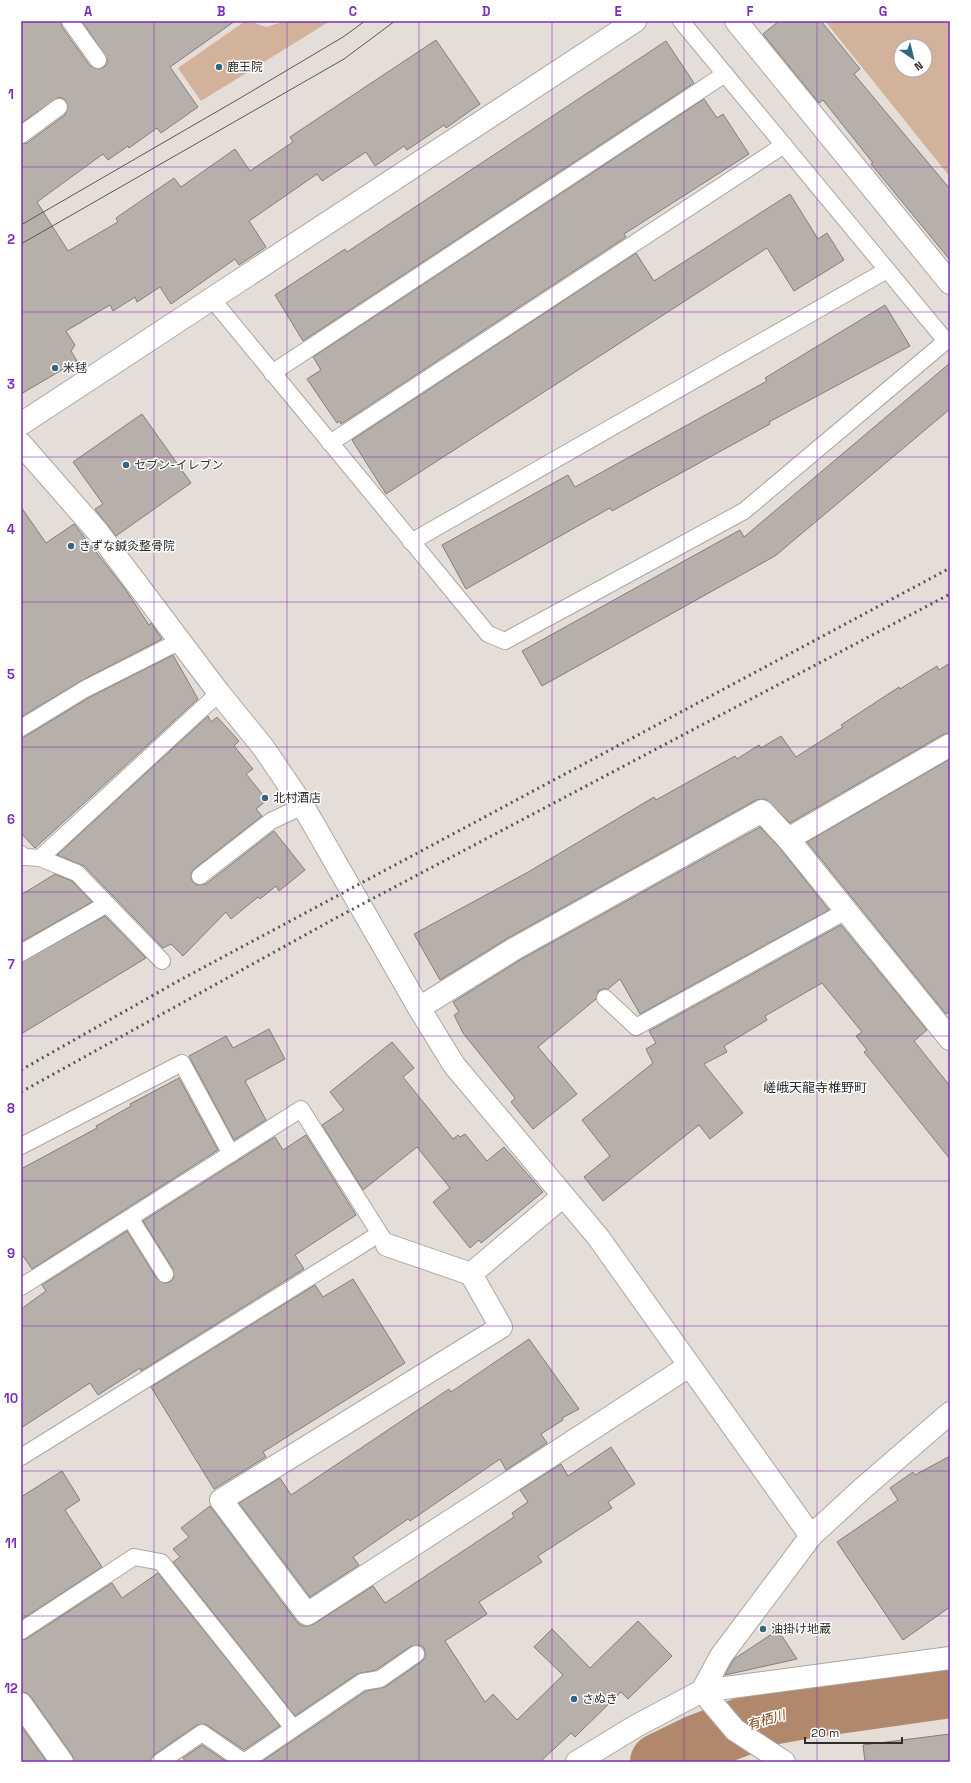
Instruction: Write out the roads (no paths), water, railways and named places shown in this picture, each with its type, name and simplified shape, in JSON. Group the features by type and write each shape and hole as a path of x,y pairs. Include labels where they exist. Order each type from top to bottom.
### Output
{"street":[{"path":"21,424 635,21"},
{"path":"736,21 950,284"},
{"path":"21,444 97,531 219,693 263,747 303,806 419,1008 454,1065 598,1237 811,1536"},
{"path":"788,839 950,745"},
{"path":"419,1008 514,949 762,811 788,839 950,1039"},
{"path":"471,1274 563,1196"},
{"path":"383,1239 471,1274 501,1327 220,1500 307,1614 689,1366"},
{"path":"702,1691 721,1656 811,1536 862,1488 950,1413"},
{"path":"577,1762 636,1726 702,1691 950,1658"},
{"path":"702,1691 735,1730 779,1758"},
{"path":"21,1704 62,1762"}],"lane":[{"path":"70,21 98,60"},
{"path":"212,299 488,634 505,641 744,511 946,342 681,21"},
{"path":"272,372 725,74"},
{"path":"21,135 59,107"},
{"path":"330,443 784,145"},
{"path":"411,542 887,270"},
{"path":"21,728 86,689 180,641"},
{"path":"40,858 219,693"},
{"path":"200,876 271,821 303,806"},
{"path":"21,854 24,857 40,858 77,873 162,961"},
{"path":"21,953 107,904"},
{"path":"605,998 636,1027 846,911"},
{"path":"21,1146 182,1063 231,1154"},
{"path":"21,1287 301,1109 383,1239 21,1458"},
{"path":"130,1218 165,1274"},
{"path":"21,1631 134,1557 161,1562 293,1728"},
{"path":"160,1762 202,1733 244,1762 362,1682 380,1679 416,1654"}],"waterway":[{"name":"有栖川","path":"659,1762 696,1744 771,1716 950,1689"}],"tram line":[{"path":"21,225 242,97 343,37 365,21"},
{"path":"21,244 344,59 395,21"}],"railway":[{"path":"21,1070 180,980 950,568"},
{"path":"21,1092 334,919 950,594"}],"place":[{"name":"鹿王院","path":"219,67"},
{"name":"米毬","path":"55,368"},
{"name":"セブン-イレブン","path":"126,465"},
{"name":"きずな鍼灸整骨院","path":"71,546"},
{"name":"北村酒店","path":"265,798"},
{"name":"油掛け地蔵","path":"763,1629"},
{"name":"さぬき","path":"574,1699"}],"district":[{"name":"嵯峨天龍寺椎野町","path":"815,1087"}]}
